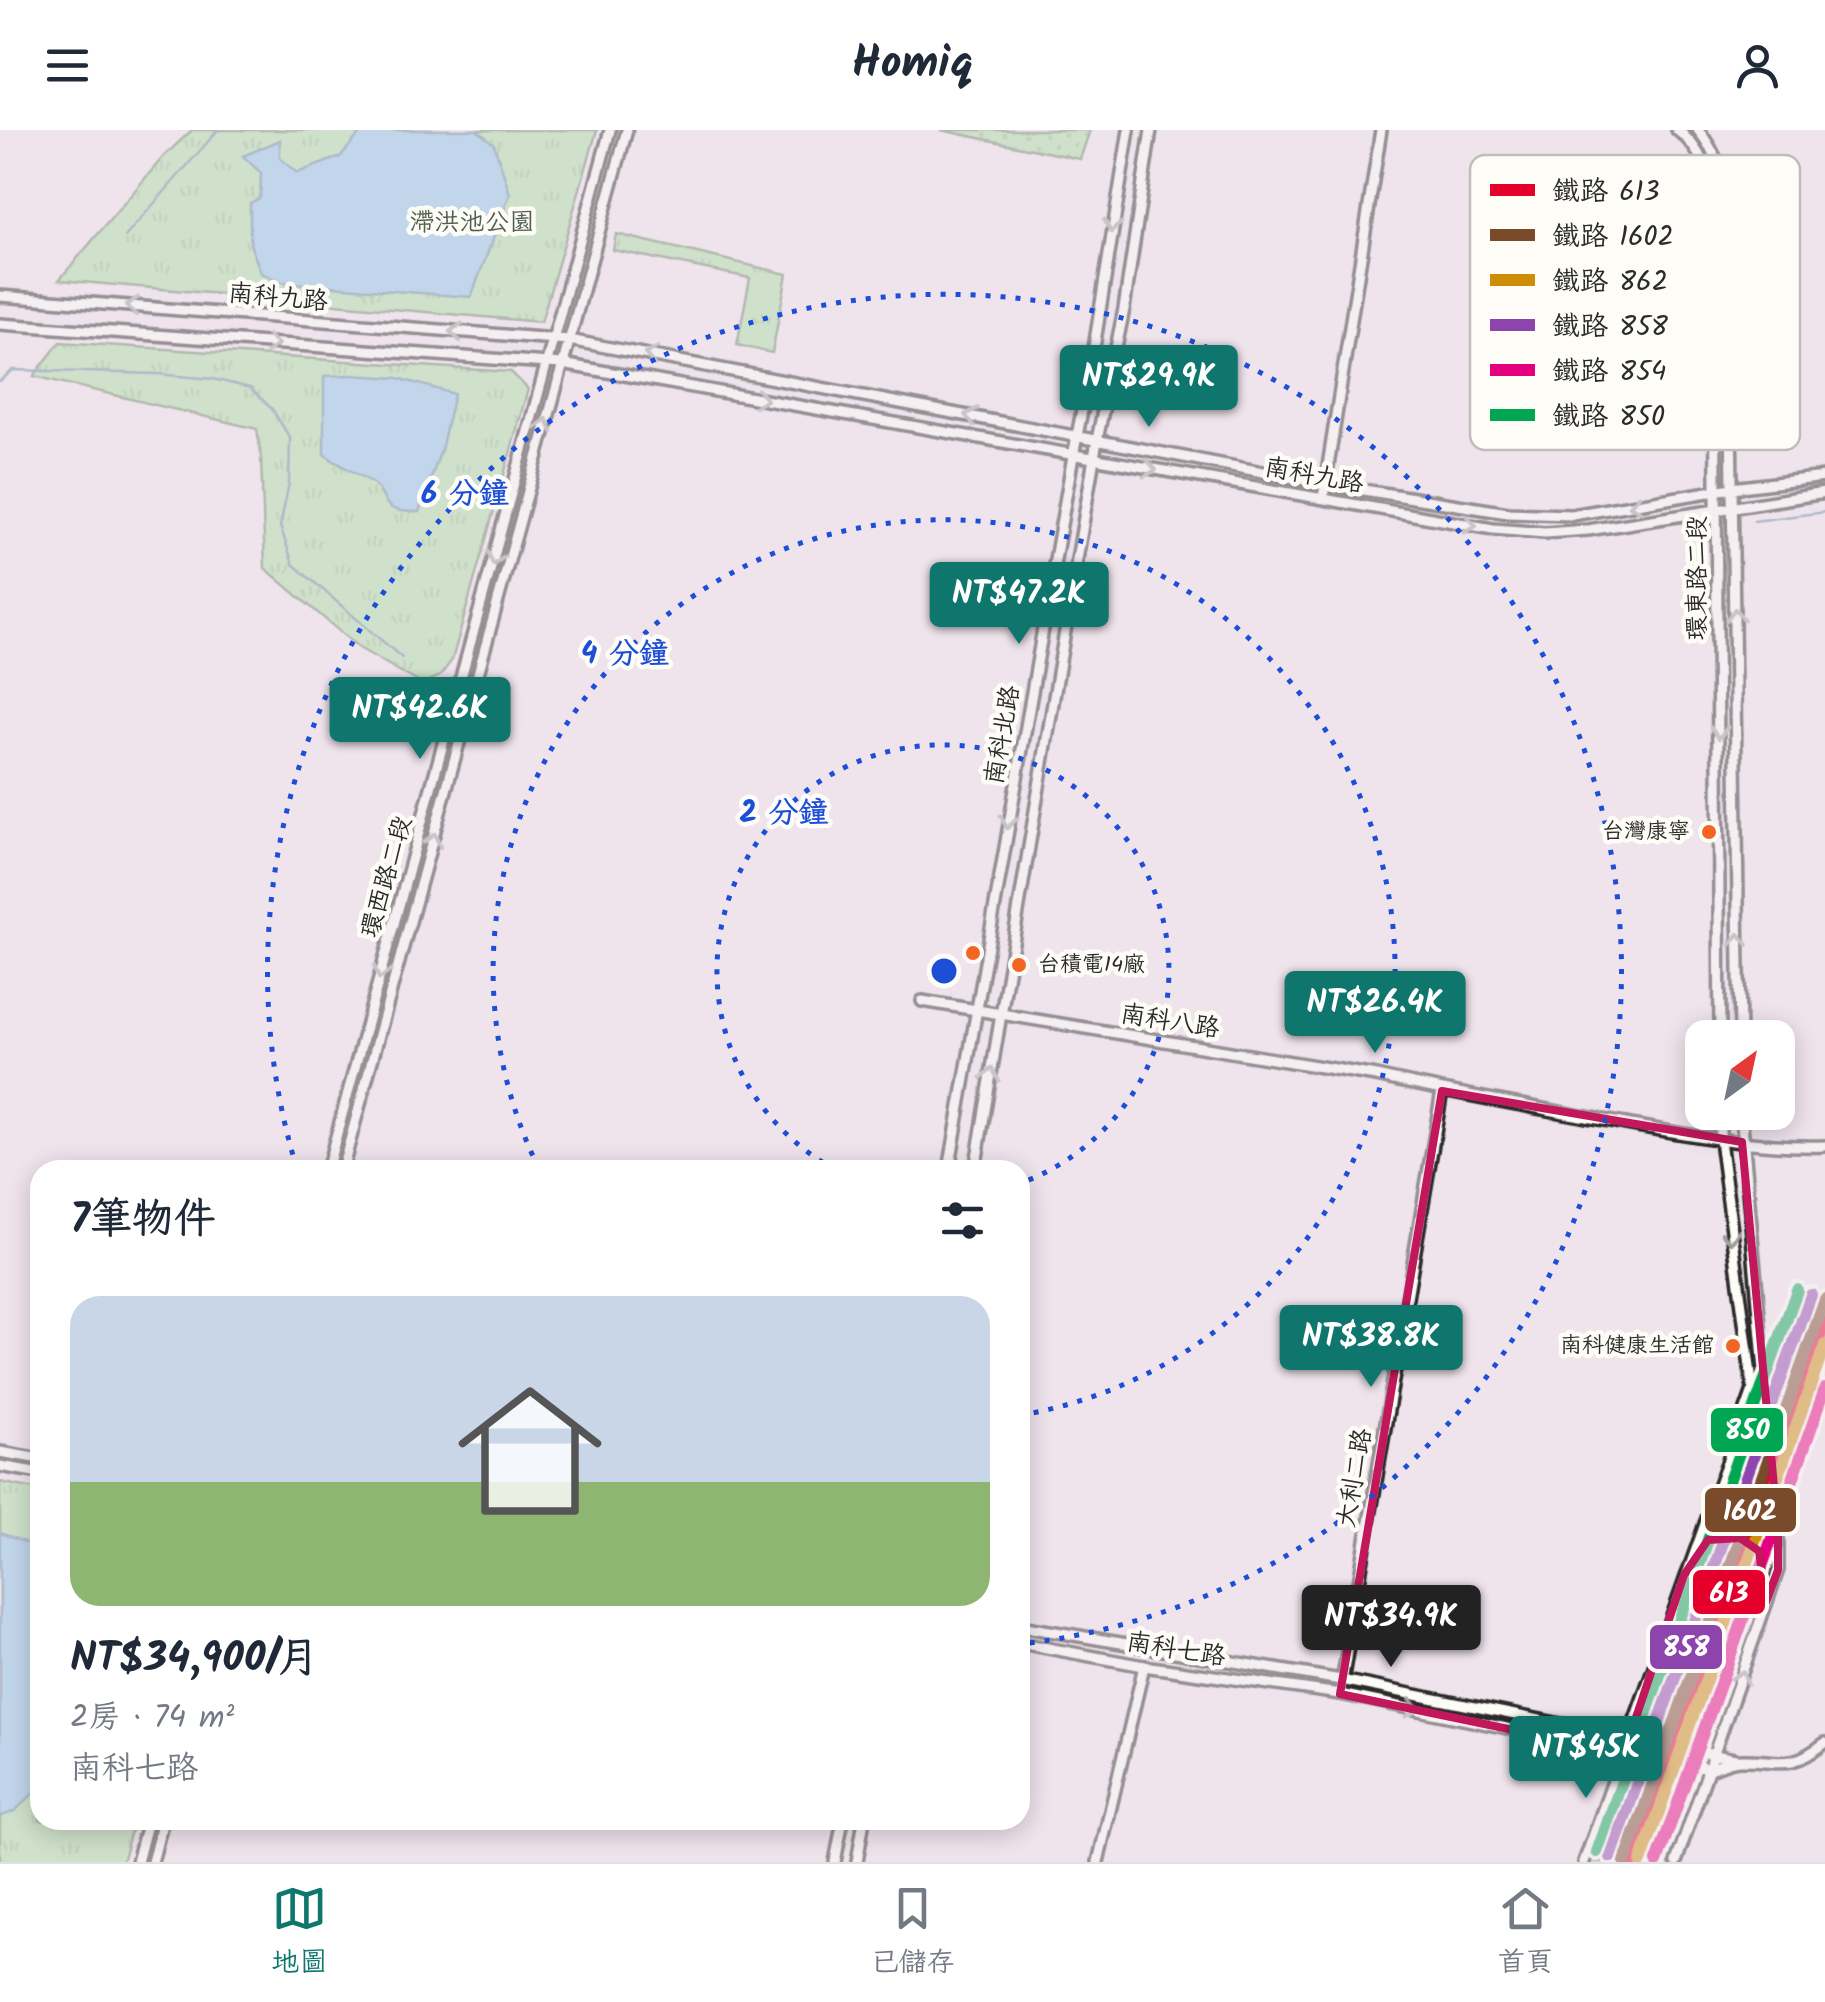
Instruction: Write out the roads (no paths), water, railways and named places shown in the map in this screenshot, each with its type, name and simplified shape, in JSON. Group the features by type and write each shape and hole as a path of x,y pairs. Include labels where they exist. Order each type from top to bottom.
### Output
{"street":[{"path":"554,340 610,130"},
{"path":"569,340 627,130"},
{"name":"南科北路","path":"952,1160 1072,456 1092,360 1128,130"},
{"name":"南科北路","path":"977,1160 1097,440 1124,310 1151,130"},
{"path":"1322,498 1381,130"},
{"name":"環東路二段","path":"1677,130 1700,155"},
{"name":"環東路二段","path":"1698,130 1715,155"},
{"name":"南科九路","path":"0,296 569,340 1326,484 1525,514 1572,515 1717,490 1825,477"},
{"name":"南科九路","path":"0,324 562,364 1477,526 1545,533 1588,530 1825,493"},
{"name":"環西路二段","path":"330,1160 554,340"},
{"name":"環西路二段","path":"345,1160 569,340"},
{"name":"環東路二段","path":"1717,450 1720,1020"},
{"name":"環東路二段","path":"1731,450 1740,1020"},
{"name":"南科八路","path":"922,1001 1376,1076 1720,1140 1781,1147 1825,1146"},
{"name":"大利二路","path":"1340,1694 1442,1091"},
{"path":"1584,1862 1753,1390 1720,1130"},
{"path":"1676,1862 1778,1570 1778,1529 1742,1130"},
{"path":"0,1452 30,1457"},
{"path":"0,1466 30,1471"},
{"path":"1684,1576 1708,1540 1723,1536 1740,1538 1760,1552 1766,1602"},
{"name":"南科七路","path":"1030,1628 1341,1680 1738,1759 1773,1764 1802,1760 1825,1742"},
{"name":"南科七路","path":"1030,1645 1144,1666 1340,1694 1709,1769 1738,1759"},
{"path":"1098,1862 1144,1666"},
{"path":"137,1862 145,1830"},
{"path":"152,1862 161,1830"},
{"path":"836,1862 841,1830"},
{"path":"857,1862 862,1830"}],"water":[{"path":"363,130 477,130 494,144 510,194 471,297 280,282 261,273 250,244 250,203 260,198 261,173 243,156 280,140 280,158 297,173 340,157"},
{"path":"324,376 398,378 454,394 441,450 419,512 389,506 375,485 324,454"},
{"path":"0,1533 30,1544 30,1797 15,1811 0,1817"}],"waterway":[{"path":"125,237 218,130"},
{"path":"0,381 13,370 157,374 213,379 250,388 272,409 290,438 289,483 280,526 293,564 402,658"},
{"path":"1754,521 1825,512"}],"rail line":[{"name":"850","path":"1597,1852 1797,1290"},
{"name":"858","path":"1611,1857 1811,1295"},
{"name":"1602","path":"1625,1862 1825,1300"},
{"name":"613","path":"1633,1862 1825,1323"},
{"name":"862","path":"1641,1862 1825,1345"},
{"name":"854","path":"1657,1862 1825,1389"}],"place":[{"name":"台灣康寧","path":"1709,832"},
{"name":"台積電14廠","path":"1019,965"},
{"name":"南科健康生活館","path":"1733,1346"}],"park label":[{"name":"滯洪池公園","path":"472,223"}]}
